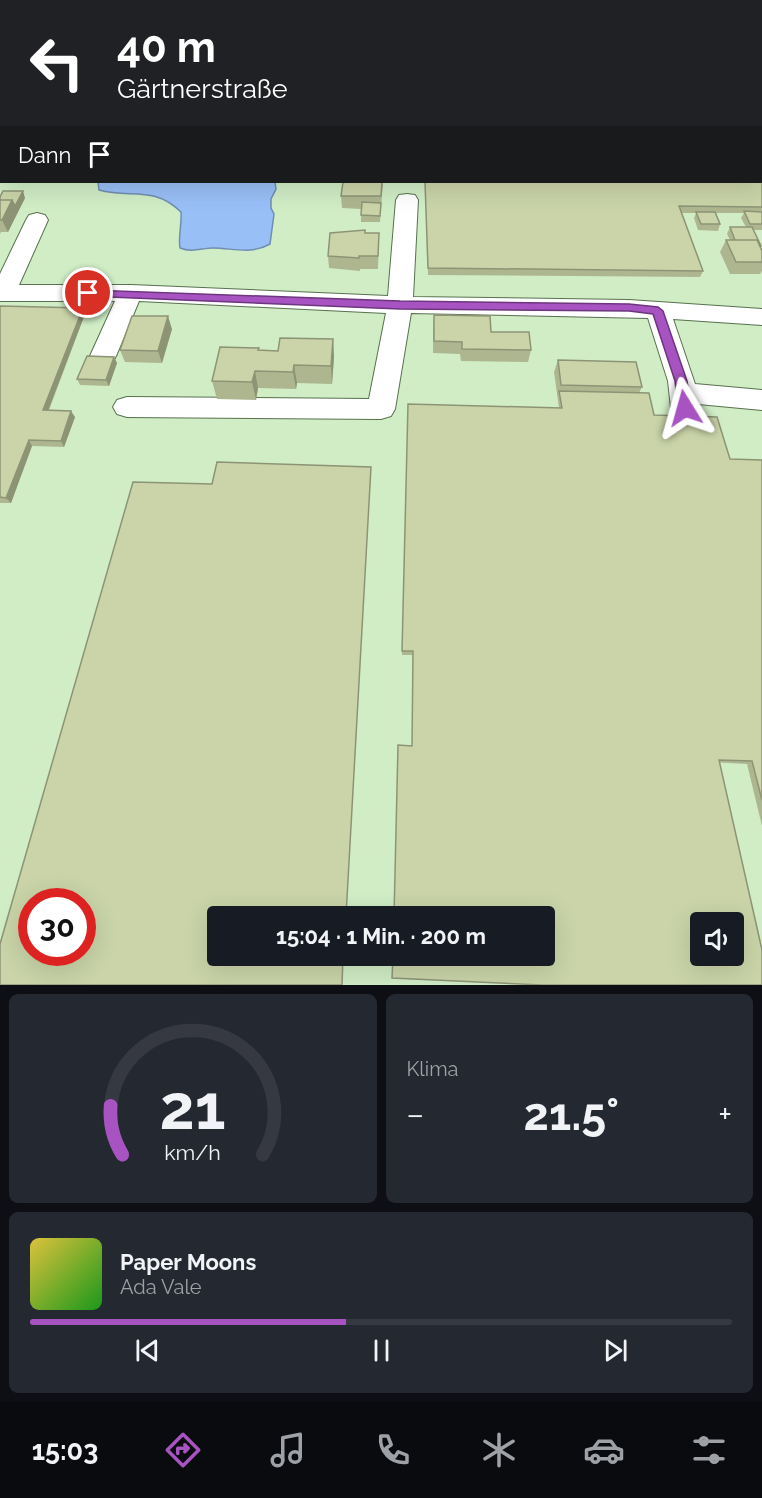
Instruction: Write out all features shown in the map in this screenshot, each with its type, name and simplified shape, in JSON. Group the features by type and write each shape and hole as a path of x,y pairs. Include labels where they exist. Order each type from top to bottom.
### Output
{"street":[{"path":"127,407 381,409 400,305 406,200"},
{"path":"38,220 1,293 131,293 400,305 629,308 762,317"},
{"path":"103,356 131,293"},
{"path":"658,311 681,381 684,401 762,400"}],"water":[{"path":"98,183 275,183 276,189 271,199 274,214 270,244 249,250 180,248 181,212 171,204 161,198 142,194 99,190"}],"building":[{"path":"343,183 382,183 381,196 341,196"},
{"path":"425,183 762,183 762,207 679,206 703,271 428,268"},
{"path":"3,191 23,191 15,206 12,200 0,200"},
{"path":"0,200 12,200 2,220 0,220"},
{"path":"362,202 381,203 380,216 361,215"},
{"path":"744,211 762,212 762,224 750,224"},
{"path":"696,212 715,212 720,224 701,224"},
{"path":"730,227 752,227 761,246 757,240 735,240"},
{"path":"365,230 365,233 379,233 378,256 359,256 359,258 328,256 330,233"},
{"path":"726,240 757,240 762,251 762,262 736,262"},
{"path":"0,306 83,308 43,410 71,411 61,441 29,440 6,498 0,497"},
{"path":"434,315 490,316 491,332 529,332 531,350 462,349 462,342 434,341"},
{"path":"132,316 168,316 158,351 120,350"},
{"path":"280,338 333,339 331,366 294,365 293,372 255,371 252,382 212,381 220,347 278,351"},
{"path":"87,356 114,357 106,380 77,379"},
{"path":"558,360 636,362 642,387 561,385"},
{"path":"559,391 649,393 654,415 717,417 730,459 762,460 762,800 752,761 719,760 762,950 762,985 542,985 392,978 393,966 555,966 555,906 394,906 398,745 412,746 413,651 402,651 408,404 562,408"},
{"path":"217,462 371,467 347,906 207,906 207,966 343,966 342,985 0,985 0,944 133,482 212,484"}],"route":[{"path":"88,293 400,305 629,308 658,311 681,381 685,408"}]}
